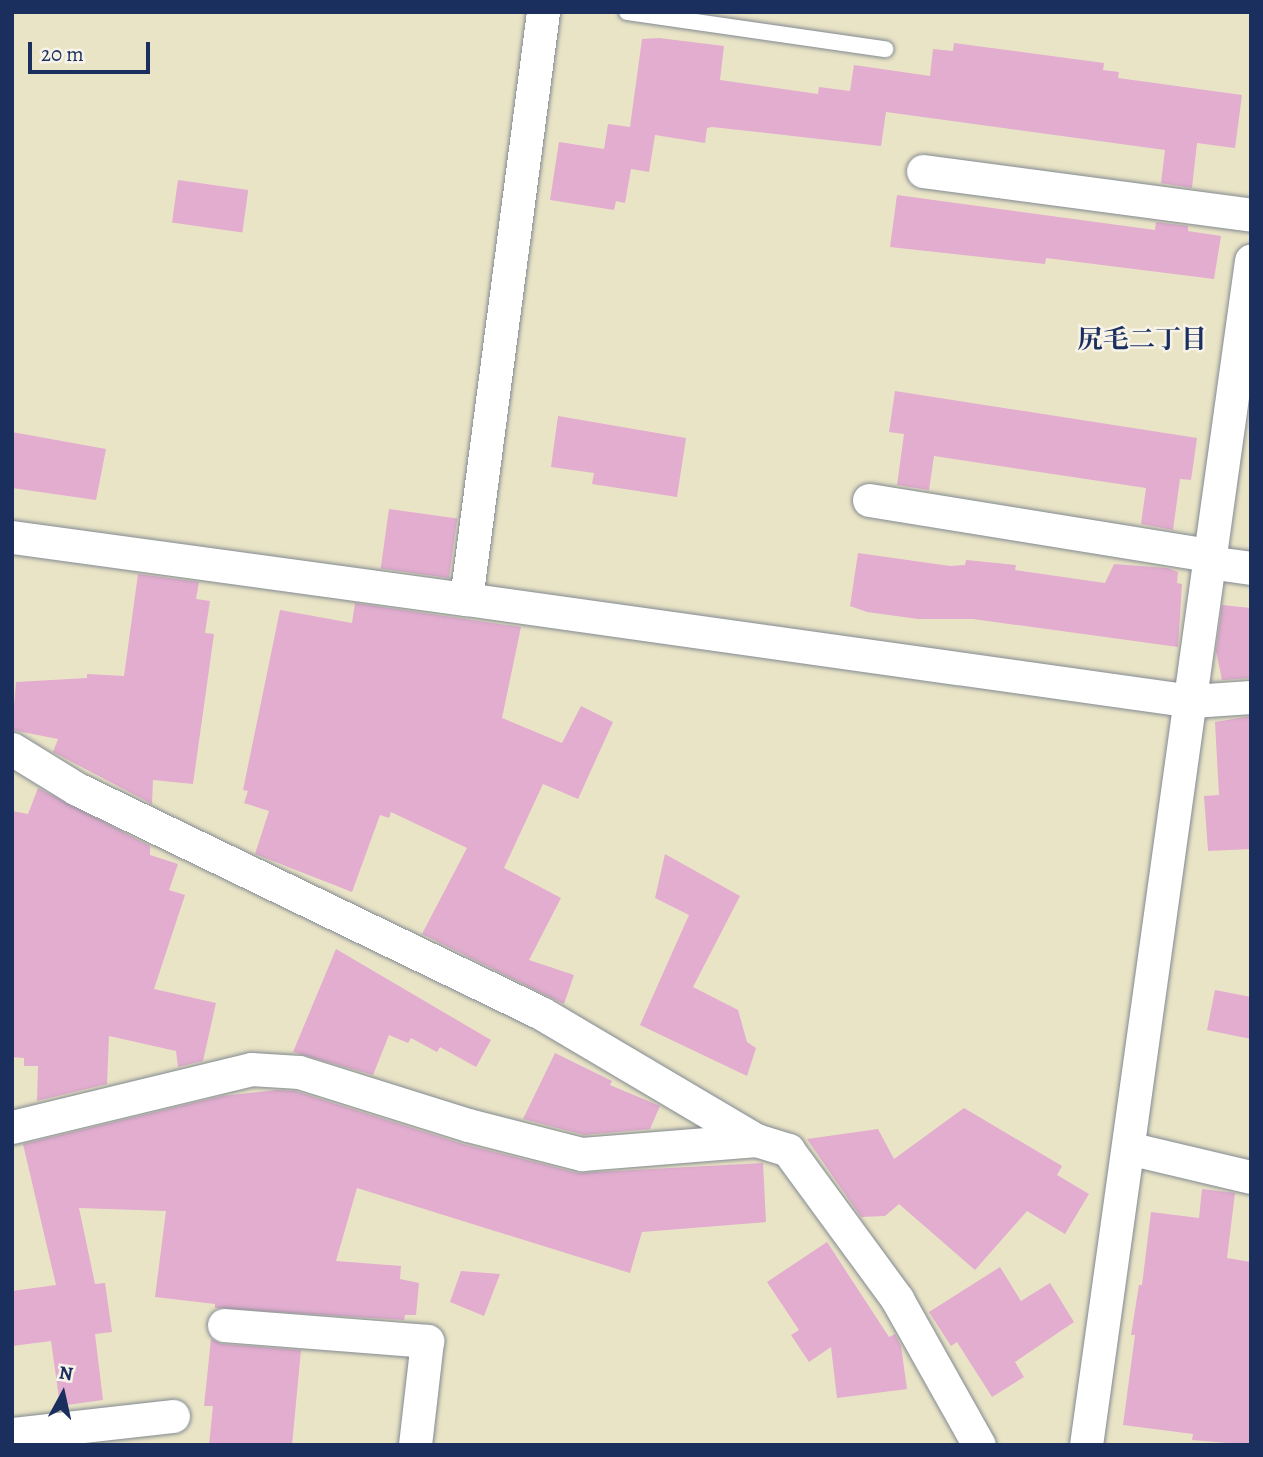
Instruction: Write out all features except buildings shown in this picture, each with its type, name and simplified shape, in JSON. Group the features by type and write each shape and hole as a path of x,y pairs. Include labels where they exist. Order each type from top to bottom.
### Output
{"street":[{"path":"466,599 543,12"},
{"path":"923,171 1251,215"},
{"path":"1086,1445 1192,701 1208,559 1251,260"},
{"path":"869,500 1251,568"},
{"path":"12,537 1192,701 1251,696"},
{"path":"12,749 77,789 179,835 541,1013 756,1140 788,1150 897,1299 979,1445"},
{"path":"12,1127 251,1069 299,1072 468,1125 582,1154 756,1140"},
{"path":"1128,1148 1251,1177"},
{"path":"224,1325 426,1341 415,1445"},
{"path":"12,1434 173,1416"}],"lane":[{"path":"627,12 885,49"}],"district":[{"name":"尻毛二丁目","path":"1142,340"}]}
